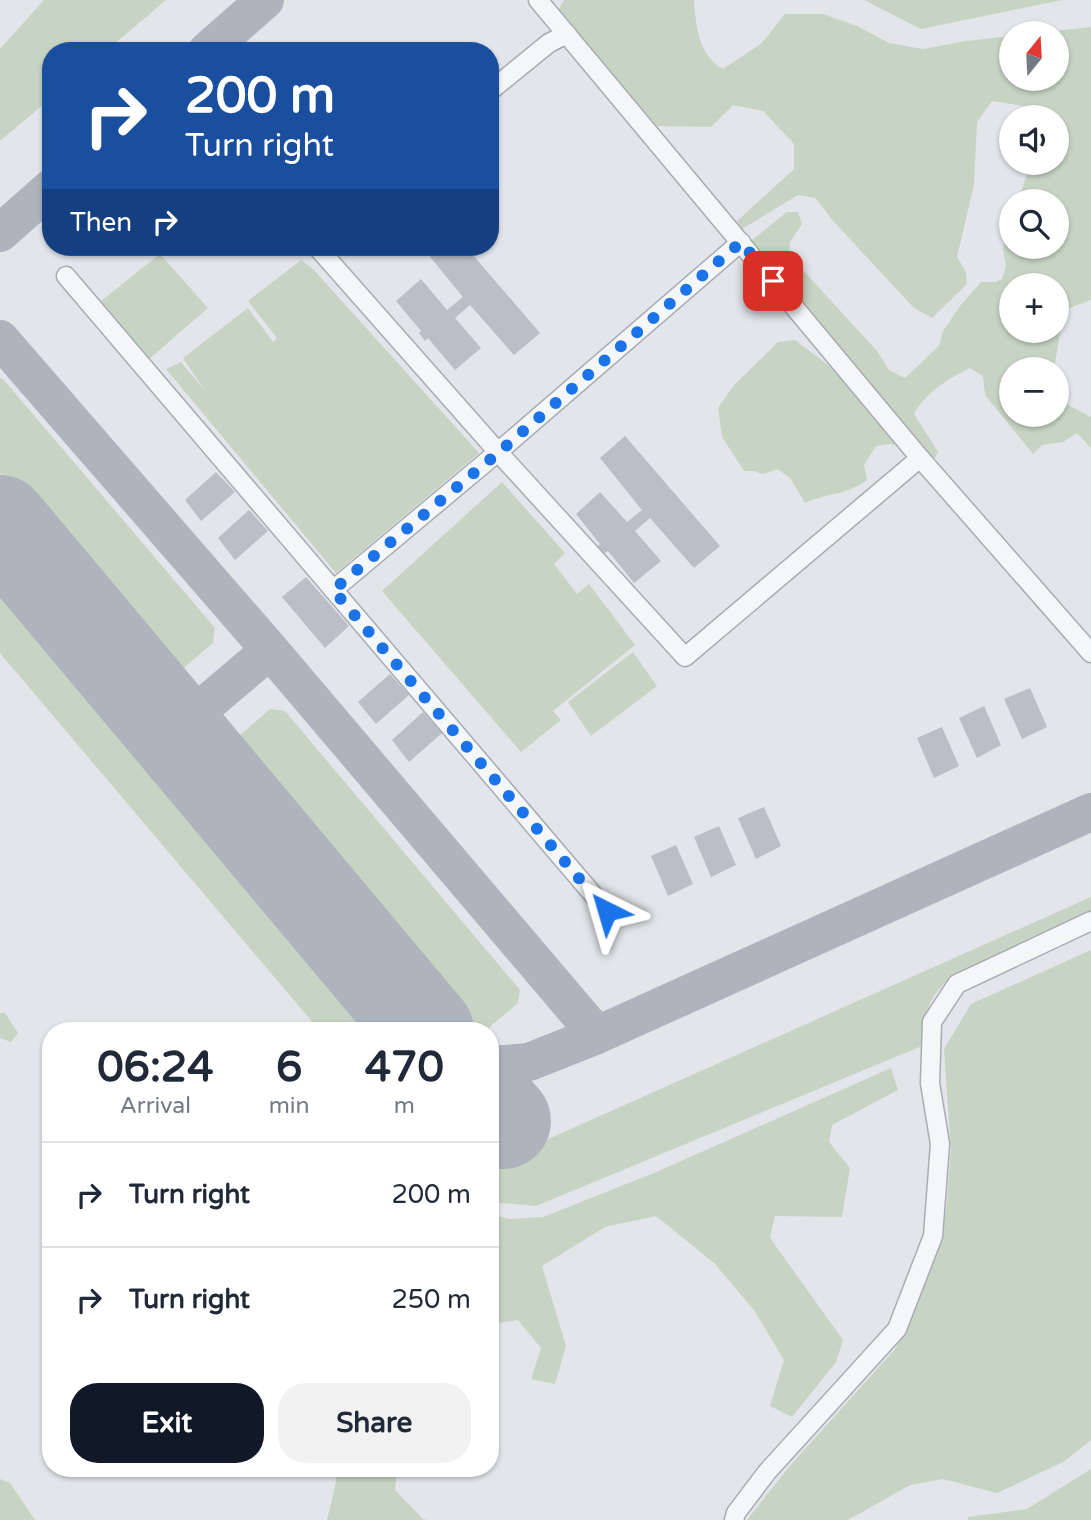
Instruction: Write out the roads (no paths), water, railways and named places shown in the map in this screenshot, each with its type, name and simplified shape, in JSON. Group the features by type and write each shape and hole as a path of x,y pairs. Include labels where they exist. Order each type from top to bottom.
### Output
{"lane":[{"path":"538,0 920,458 1091,653"},
{"path":"499,84 549,43 567,34"},
{"path":"333,590 498,453 741,242"},
{"path":"325,256 498,453 685,657 920,458"},
{"path":"66,276 607,911"},
{"path":"734,1520 736,1513 767,1472 897,1329 933,1236 940,1144 930,1083 932,1022 957,984 1091,921"}]}
